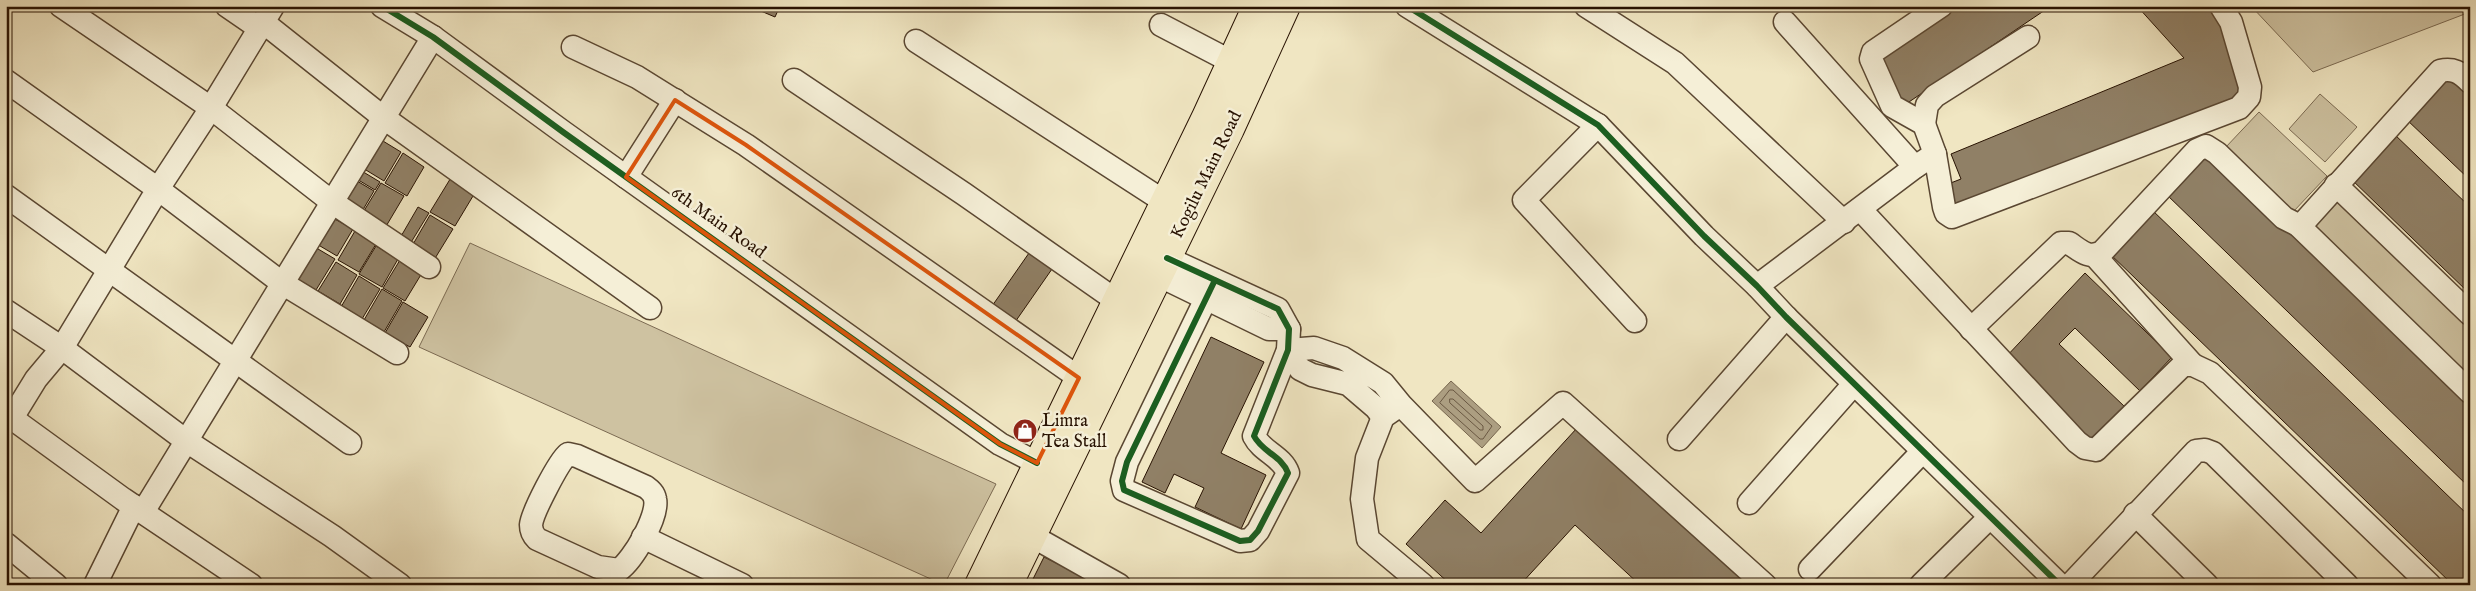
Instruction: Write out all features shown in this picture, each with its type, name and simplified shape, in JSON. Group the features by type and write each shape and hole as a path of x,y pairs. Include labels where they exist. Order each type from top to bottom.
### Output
{"main road":[{"name":"Kogilu Main Road","path":"979,585 1165,202 1257,6"},
{"name":"Kogilu Main Road","path":"1008,585 1230,129 1280,8"}],"street":[{"path":"61,6 211,108 332,202 429,267"},
{"path":"226,6 265,19 384,118 650,308"},
{"name":"6th Main Road","path":"382,6 433,37 1000,444 1037,463"},
{"path":"1407,6 1598,125 1704,236 2060,585"},
{"path":"1586,6 1675,64 1852,215 1971,329 2077,442 2085,448 2096,450 2183,365 2193,365"},
{"path":"1924,124 1892,106 1871,58 1873,52 1941,6"},
{"path":"2028,37 1935,96 1927,104 1924,124 1935,154 1946,213 1952,217 1960,216 2239,108 2249,97 2250,88 2231,22 2221,6"},
{"path":"251,585 138,509 9,416 62,348 158,189 211,108 265,19"},
{"path":"1784,22 1915,166"},
{"path":"1161,25 1232,62"},
{"path":"94,585 138,509 185,440 433,37"},
{"path":"916,41 1165,202"},
{"path":"572,47 637,77 746,145 1101,393"},
{"path":"2298,225 2304,222 2440,71 2449,68 2460,73 2470,82"},
{"path":"794,80 964,194 1117,301"},
{"path":"6,81 158,189 282,283 397,353"},
{"path":"626,177 675,100"},
{"path":"1598,125 1524,200 1635,321"},
{"path":"2095,256 2102,252 2197,150 2206,146 2217,154 2284,218 2298,225 2470,392"},
{"path":"1757,286 1915,166 1935,154"},
{"path":"2336,185 2470,314"},
{"path":"6,196 350,443"},
{"path":"1971,329 2061,243 2069,243 2085,254 2095,256 2193,365 2210,374 2430,585"},
{"path":"1163,267 1210,290 1278,309 1288,339 1254,436 1257,443 1285,464 1288,473 1258,531 1250,540 1240,541 1124,490 1122,481 1127,462 1210,290"},
{"path":"6,311 62,348 185,440 332,536 400,585"},
{"path":"1679,439 1786,317"},
{"path":"1288,339 1343,358 1383,383 1392,411 1475,481 1563,403 1765,585"},
{"path":"1749,504 1854,384"},
{"path":"1392,411 1366,466 1362,499 1368,539 1423,585"},
{"path":"2070,585 2196,451 2204,450 2213,453 2347,585"},
{"path":"1810,569 1923,451"},
{"path":"572,454 651,490 656,499 656,507 643,537 624,566 619,570 609,570 538,539 532,530 532,522 560,462 572,454"},
{"path":"2135,514 2207,585"},
{"path":"1921,585 1990,517"},
{"path":"1032,536 1118,585"},
{"path":"643,537 742,585"},
{"path":"6,544 56,585"}],"highlighted area":[{"path":"675,100 746,145 1079,378 1037,463 1000,444 626,177"}],"shaded area":[{"path":"2251,6 2470,6 2470,12 2313,72"},
{"path":"2320,94 2357,127 2325,162 2289,129"},
{"path":"2259,112 2327,176 2293,212 2225,148"},
{"path":"2349,187 2470,305 2470,395 2304,233"},
{"path":"470,243 996,484 944,585 419,347"}],"water":[{"path":"1451,381 1501,427 1482,448 1432,401"}],"building":[{"path":"749,6 780,6 775,17"},
{"path":"1952,6 2051,6 1903,106 1874,58"},
{"path":"2137,6 2210,6 2220,16 2244,94 1954,213 1943,186 1961,179 1951,154 2184,58"},
{"path":"2448,73 2470,93 2470,180 2405,118"},
{"path":"2392,132 2470,207 2470,294 2349,177"},
{"path":"378,138 401,152 384,181 361,167"},
{"path":"2207,151 2470,405 2470,488 2166,194"},
{"path":"403,153 424,167 407,196 385,183"},
{"path":"360,170 380,182 375,190 355,178"},
{"path":"452,176 476,191 455,226 430,212"},
{"path":"352,178 374,191 361,213 339,200"},
{"path":"381,183 404,196 385,228 362,214"},
{"path":"418,207 429,213 410,244 400,238"},
{"path":"2150,208 2470,517 2470,585 2453,585 2108,252"},
{"path":"430,215 453,229 434,260 412,246"},
{"path":"331,217 353,229 337,256 315,243"},
{"path":"355,231 376,244 359,272 338,260"},
{"path":"313,246 335,259 316,290 294,277"},
{"path":"376,246 398,259 382,287 359,274"},
{"path":"1029,253 1052,269 1013,325 990,309"},
{"path":"400,260 422,273 405,301 383,288"},
{"path":"336,262 357,275 340,304 318,291"},
{"path":"2085,273 2172,357 2140,391 2075,328 2059,344 2125,407 2091,443 2004,359"},
{"path":"359,276 380,289 362,319 341,307"},
{"path":"382,289 402,301 384,332 364,320"},
{"path":"403,302 428,317 410,347 385,333"},
{"path":"1211,337 1264,362 1221,453 1266,475 1241,529 1195,507 1204,488 1174,474 1165,493 1142,482"},
{"path":"1577,428 1749,585 1640,585 1575,525 1520,585 1451,585 1406,544 1445,500 1481,533"},
{"path":"1044,557 1095,582 1093,585 1030,585"}],"cycle path":[{"path":"382,6 433,37 1000,444 1037,463"},
{"path":"1407,6 1598,125 1704,236 2060,585"},
{"path":"1167,258 1278,309 1289,329 1288,350 1254,436 1262,446 1281,462 1288,473 1258,531 1250,540 1240,541 1124,490 1122,481 1127,462 1215,280"}],"place":[{"name":"Limra Tea Stall","path":"1025,431"}]}
